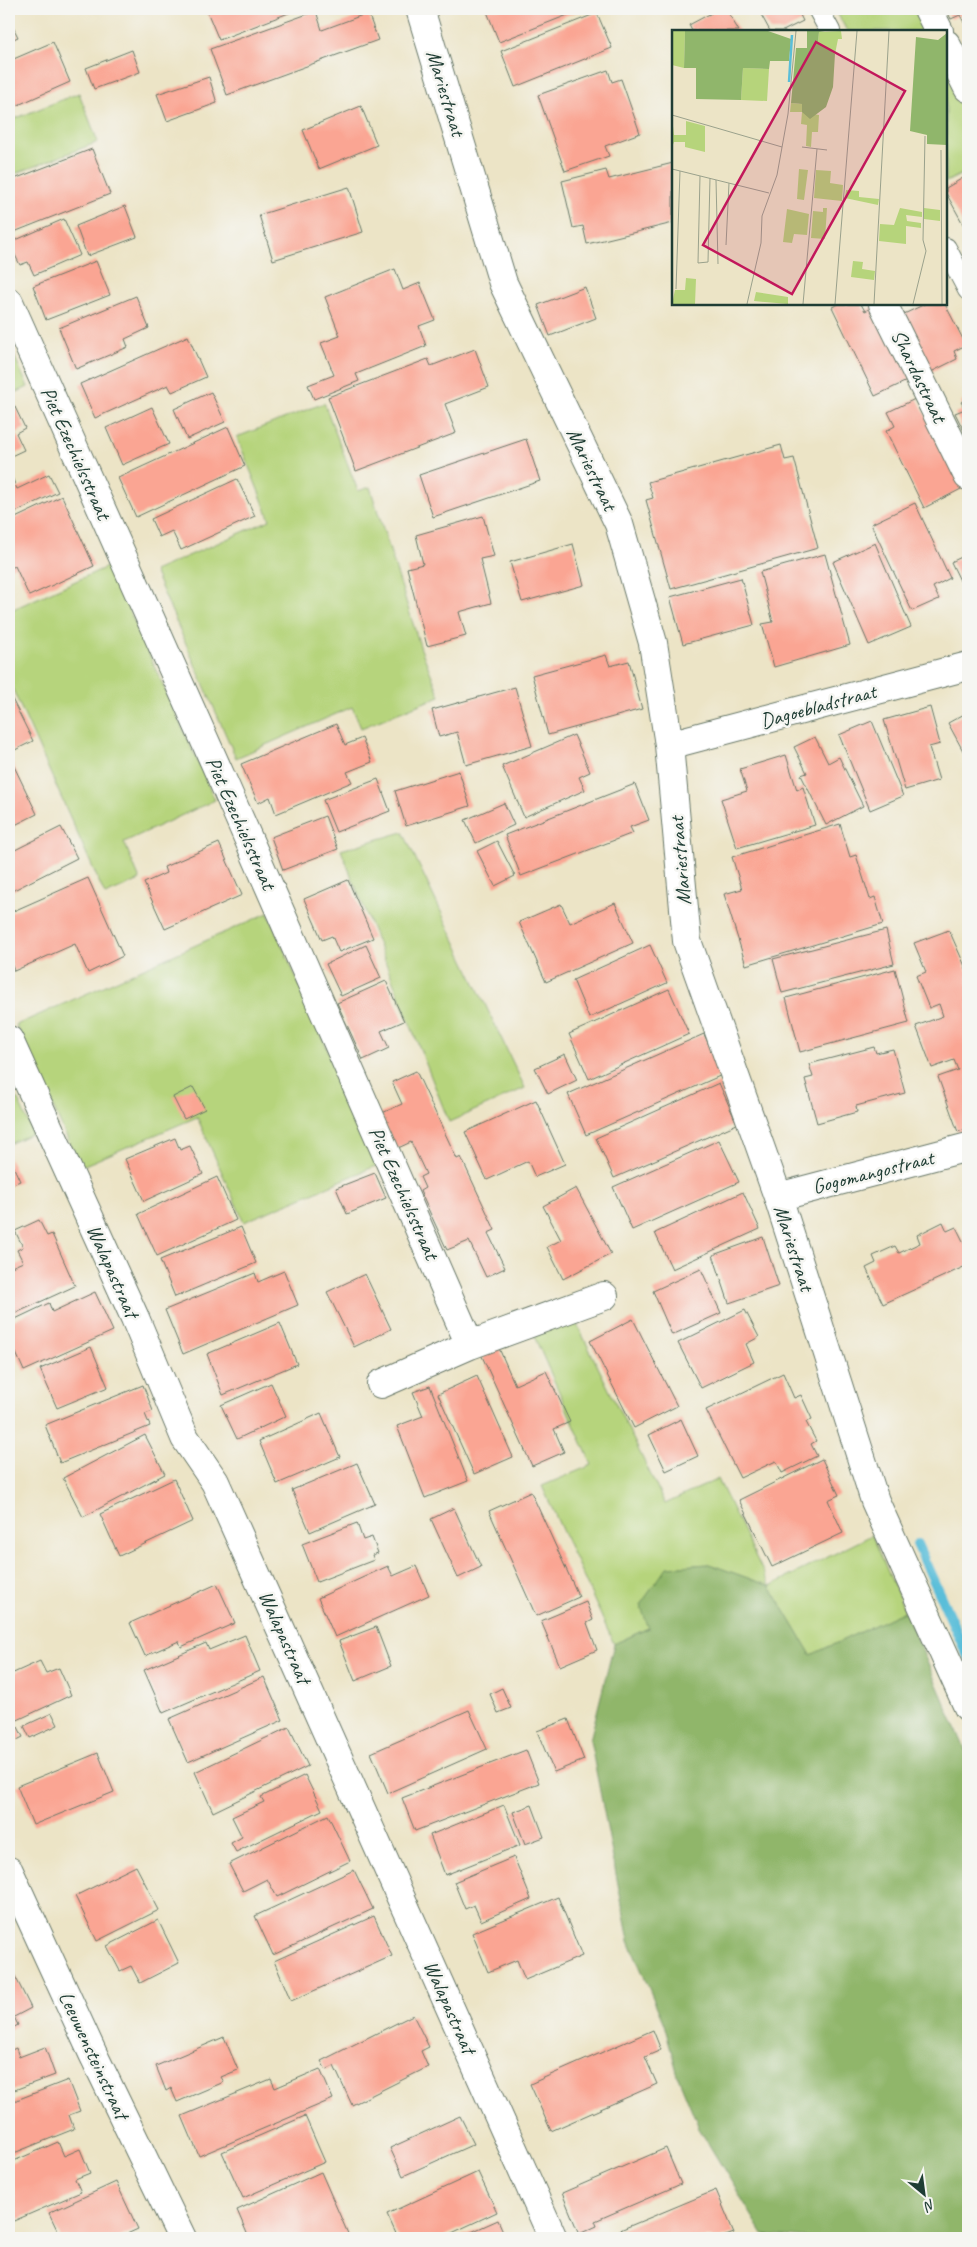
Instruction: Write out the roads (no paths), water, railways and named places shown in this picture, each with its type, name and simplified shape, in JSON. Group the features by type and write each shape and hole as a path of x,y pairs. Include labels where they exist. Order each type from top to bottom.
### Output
{"street":[{"name":"Mariestraat","path":"420,9 503,283 619,524 653,643 669,745 687,941 778,1197 875,1500 968,1707"},
{"path":"928,9 938,30"},
{"path":"947,46 968,88"},
{"name":"Piet Ezechielsstraat","path":"9,302 226,788 470,1344"},
{"name":"Shardastraat","path":"883,305 968,476"},
{"name":"Dagoebladstraat","path":"669,745 968,666"},
{"name":"Walapastraat","path":"9,1040 135,1318 184,1438 215,1482 553,2238"},
{"name":"Gogomangostraat","path":"778,1197 968,1148"},
{"path":"381,1384 470,1344 604,1296"},
{"name":"Leeuwensteinstraat","path":"9,1871 93,2054 182,2238"}],"lane":[{"path":"818,9 829,30"},
{"path":"947,250 968,290"}],"waterway":[{"path":"917,1544 968,1657"}]}
